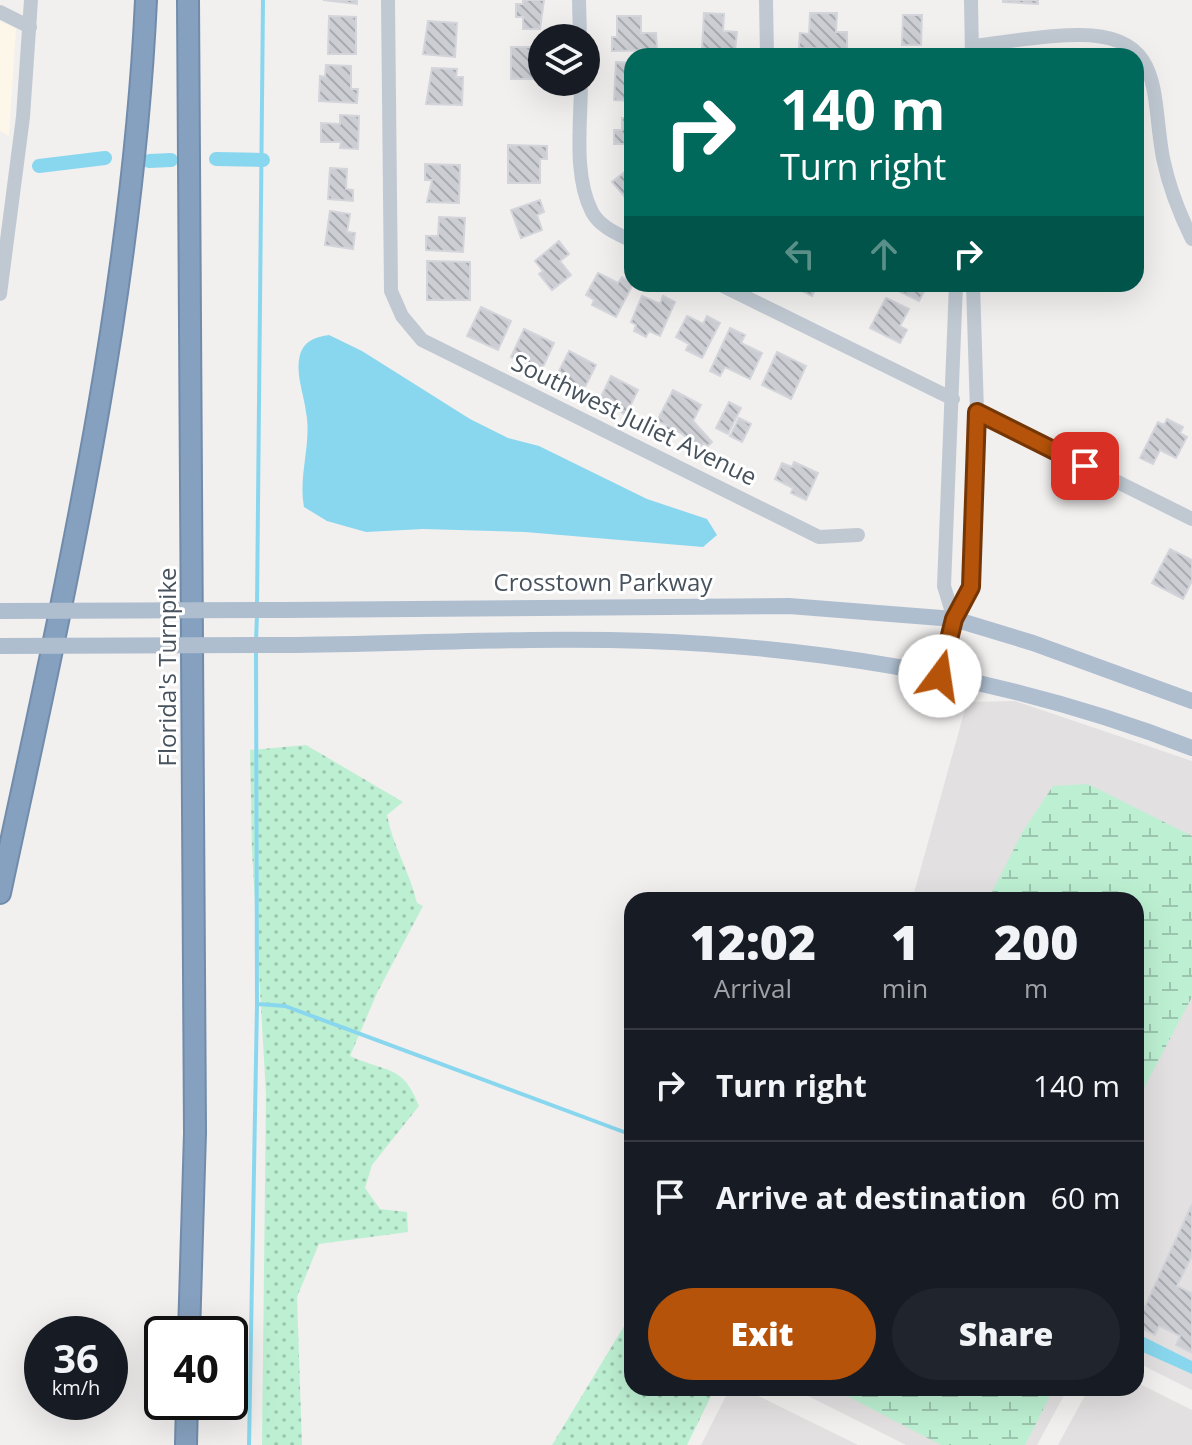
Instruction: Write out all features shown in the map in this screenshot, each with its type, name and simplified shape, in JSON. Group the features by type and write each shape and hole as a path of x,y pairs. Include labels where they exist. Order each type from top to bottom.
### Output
{"highway":[{"path":"0,893 80,524 120,262 146,0"},
{"name":"Florida's Turnpike","path":"188,0 195,1133 190,1316"},
{"path":"185,1441 186,1420"}],"main road":[{"name":"Crosstown Parkway","path":"0,611 789,606 954,619 1048,648 1192,701"},
{"path":"0,646 647,641 827,655 1018,691 1134,726 1192,748"}],"street":[{"path":"0,291 23,117 31,0"},
{"name":"Southwest Juliet Avenue","path":"388,0 391,291 402,316 422,340 819,537 858,535"},
{"path":"579,0 580,24"},
{"path":"766,0 767,48"},
{"path":"971,0 973,48"},
{"path":"0,12 30,27"},
{"path":"993,48 1078,35 1117,40 1131,48"},
{"path":"1144,64 1154,81 1168,180 1192,239"},
{"path":"581,96 582,177 593,214 610,230 624,237"},
{"path":"739,292 953,399"},
{"path":"954,619 944,586 956,292"},
{"path":"940,676 954,619 971,587 977,412 973,292"},
{"path":"977,412 1192,519"}],"shaded area":[{"path":"0,21 16,29 9,136 0,131"},
{"path":"1015,701 1192,761 1192,1390 1144,1366 1144,892 914,892 967,702"},
{"path":"1144,1386 1192,1410 1192,1445 1058,1445 1085,1396 1144,1396"},
{"path":"726,1396 758,1396 858,1445 701,1445"},
{"path":"808,1396 1064,1396 1037,1445 906,1445"}],"green space":[{"path":"306,745 403,802 387,815 417,903 423,906 377,993 350,1056 400,1076 413,1092 419,1106 372,1165 365,1188 380,1209 407,1212 408,1232 319,1244 297,1297 302,1445 262,1445 266,1094 252,851 250,750"},
{"path":"1088,784 1192,836 1192,997 1144,1088 1144,892 992,892 1023,831 1053,786"},
{"path":"624,1326 624,1396 711,1396 687,1445 552,1445"},
{"path":"847,1396 1050,1396 1025,1445 941,1445"}],"water":[{"path":"329,335 362,351 470,419 508,438 539,446 647,499 707,519 717,535 703,547 525,532 423,529 366,532 327,521 304,507 307,424 299,369 304,346"},
{"path":"1144,1337 1192,1361 1192,1374 1144,1353"}],"building":[{"path":"323,0 357,0 357,4"},
{"path":"523,0 544,0 541,24 528,24 528,29 523,29 523,17 516,17 516,4 523,4"},
{"path":"1038,0 1038,4 1003,2"},
{"path":"704,13 724,14 723,31 737,32 735,48 702,48"},
{"path":"810,13 837,13 836,32 847,32 847,48 799,48 800,33 809,34"},
{"path":"903,15 922,15 921,45 902,45"},
{"path":"329,16 356,17 356,54 328,54"},
{"path":"617,16 641,16 641,33 656,33 657,48 612,51 612,37 617,37"},
{"path":"428,21 457,23 455,57 423,54"},
{"path":"511,47 528,47 528,79 511,79"},
{"path":"616,62 624,62 624,101 614,100"},
{"path":"326,65 351,66 351,89 358,89 357,103 319,101 320,76 325,77"},
{"path":"432,68 457,69 456,77 463,77 462,105 426,104"},
{"path":"340,115 359,116 358,149 340,148 341,142 321,142 321,123 340,124"},
{"path":"624,118 624,144 614,144 614,130 622,130"},
{"path":"508,145 547,146 547,159 540,159 540,183 508,183"},
{"path":"425,164 460,165 459,203 427,202 432,180 425,180"},
{"path":"330,168 347,169 346,189 353,190 353,201 328,199"},
{"path":"624,172 624,196 612,182"},
{"path":"540,200 544,212 537,215 542,230 521,238 511,210"},
{"path":"330,211 350,214 347,232 355,233 353,249 325,245"},
{"path":"439,217 465,218 463,252 426,250 426,236 438,236"},
{"path":"559,241 569,254 560,261 571,275 552,290 539,274 543,271 535,261"},
{"path":"427,261 470,262 470,300 427,300"},
{"path":"598,273 618,283 622,277 624,292 629,292 616,317 592,305 594,300 586,295"},
{"path":"900,292 924,292 919,301"},
{"path":"642,296 660,304 663,296 675,302 660,336 649,331 646,337 634,331 636,325 631,322"},
{"path":"886,298 909,309 900,326 907,330 900,343 870,328"},
{"path":"481,307 511,321 498,350 467,336"},
{"path":"687,316 703,324 707,316 720,323 702,358 686,350 689,344 676,337"},
{"path":"730,328 745,335 741,343 762,353 750,379 725,367 720,376 710,371"},
{"path":"524,329 554,343 541,371 511,357"},
{"path":"569,351 596,365 582,393 555,379"},
{"path":"777,352 806,366 791,399 762,385"},
{"path":"611,376 638,390 626,415 599,401"},
{"path":"673,390 701,405 693,421 712,442 708,446 704,443 696,450 683,434 677,431 674,436 664,431 667,425 657,421"},
{"path":"729,402 741,408 728,434 716,428"},
{"path":"739,418 751,424 742,442 730,436"},
{"path":"1167,419 1183,427 1180,433 1187,437 1176,458 1160,450 1153,464 1140,458 1158,422 1164,425"},
{"path":"794,462 818,473 806,500 791,493 793,488 775,479 782,463 792,467"},
{"path":"1170,549 1192,560 1192,581 1183,599 1152,583"},
{"path":"1192,1204 1192,1256 1177,1286 1192,1293 1192,1353 1176,1345 1180,1336 1159,1326 1155,1335 1144,1330 1144,1309"}],"waterway":[{"path":"257,606 263,0"},
{"path":"39,166 105,158"},
{"path":"216,159 263,160"},
{"path":"149,161 171,160"},
{"path":"256,642 257,614"},
{"path":"249,1445 257,1004 256,650"},
{"path":"258,1004 285,1006 624,1132"}],"route":[{"path":"940,676 954,619 971,587 977,412 1085,466"}]}
